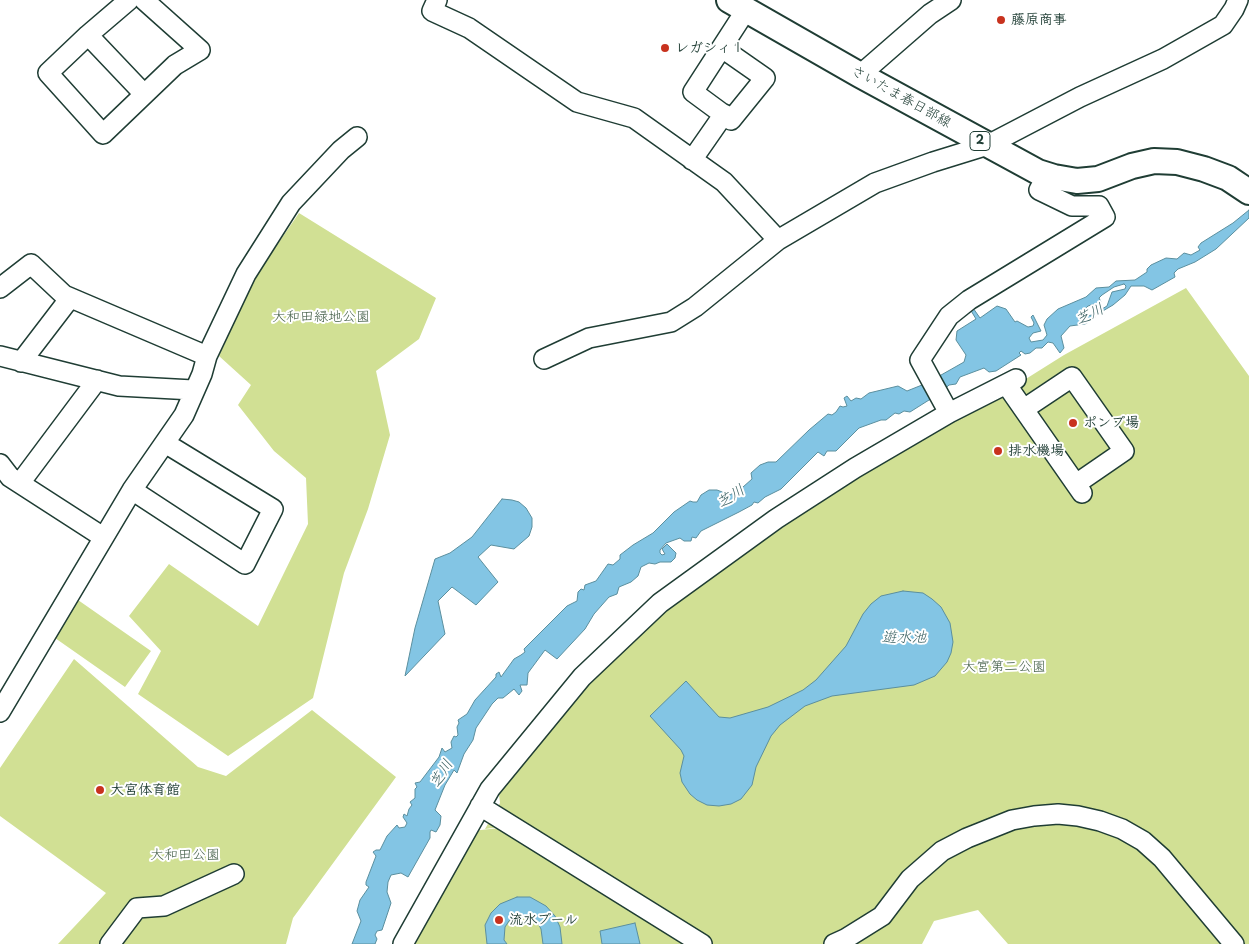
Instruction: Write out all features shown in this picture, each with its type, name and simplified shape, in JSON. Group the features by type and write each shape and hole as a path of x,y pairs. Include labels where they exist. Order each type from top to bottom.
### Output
{"main road":[{"name":"さいたま春日部線","path":"737,5 1038,172 1077,181 1098,179 1132,166 1154,161 1177,162 1204,168 1228,178 1249,192"}],"street":[{"path":"129,0 48,73 103,134 175,65 200,50 144,0"},
{"path":"437,0 432,11 469,28 578,102 634,118 724,182 778,240"},
{"path":"860,74 930,14 951,0"},
{"path":"544,359 588,338 671,322 695,307 778,240 875,183 988,145 1080,96 1163,59 1223,24 1238,0"},
{"path":"722,48 765,78 731,120 693,92 722,48 737,5"},
{"path":"88,35 144,94"},
{"path":"692,160 724,114"},
{"path":"0,712 132,490 184,415 202,374 207,356 246,274 291,203 341,150 357,137"},
{"path":"949,413 920,360 949,316 968,300 1105,217 1099,206 1072,206 1039,190 1047,175"},
{"path":"0,288 31,264 64,295 207,356"},
{"path":"21,362 70,298"},
{"path":"0,356 119,386 194,390"},
{"path":"403,944 490,789 582,677 668,596 776,519 855,468 949,413 1011,382 1024,409 1079,489 1124,451 1072,377 1024,409"},
{"path":"20,483 97,380"},
{"path":"132,490 244,564 273,509 165,442"},
{"path":"0,464 10,476 103,537"},
{"path":"480,806 702,944"},
{"path":"834,944 845,940 882,916 910,879 942,851 966,838 1012,820 1058,814 1100,821 1122,829 1143,841 1162,858 1234,944"},
{"path":"110,944 137,908 164,906 234,874"}],"green space":[{"name":"大和田緑地公園","path":"299,213 436,298 419,339 376,371 390,435 368,509 344,573 313,698 228,756 138,694 161,651 129,616 169,564 258,626 308,524 306,478 274,451 238,405 251,385 219,356 255,277"},
{"name":"大宮第二公園","path":"1186,288 1249,376 1249,944 1008,944 978,910 934,921 922,944 684,944 499,827 485,829 500,803 498,786 590,671 660,610 813,502 1021,382 1064,355"},
{"path":"78,600 151,651 125,687 55,638"},
{"name":"大和田公園","path":"74,659 198,767 226,776 312,710 396,777 293,918 286,944 58,944 106,893 0,816 0,768"},
{"path":"499,828 682,944 409,944 472,831"}],"water":[{"name":"芝川","path":"1249,210 1249,218 1216,249 1195,262 1178,269 1174,273 1175,277 1152,290 1144,286 1131,286 1125,295 1096,315 1094,319 1085,324 1070,326 1061,336 1064,348 1060,353 1053,343 1048,342 1042,348 1036,348 1030,353 1025,354 1021,351 1019,353 1021,355 996,371 989,372 984,368 960,377 956,384 949,385 935,398 910,412 895,413 886,420 859,428 836,451 827,451 824,456 818,452 781,489 758,503 754,502 752,505 701,531 696,538 692,537 691,541 684,541 680,538 666,543 660,550 660,553 662,555 665,554 662,549 667,544 676,553 675,558 671,562 649,563 641,567 638,576 631,582 619,587 617,594 609,597 594,614 585,629 557,659 545,650 528,673 527,685 520,685 522,691 519,695 514,689 503,698 498,698 492,704 476,728 473,740 464,754 457,773 454,770 445,785 435,810 441,816 440,825 436,832 431,830 430,838 408,877 401,873 391,875 387,892 391,903 382,930 377,931 375,935 377,939 375,944 352,944 361,921 357,911 360,900 369,887 366,885 366,882 376,856 373,852 380,850 387,836 397,825 399,828 405,827 407,823 403,817 404,814 407,816 412,805 410,802 415,798 415,789 417,787 415,783 420,782 439,757 442,748 445,752 452,748 451,742 454,736 458,735 458,720 467,714 475,700 496,677 496,674 499,672 501,677 514,659 525,652 524,649 567,606 577,601 578,592 581,589 584,590 585,585 596,581 608,564 613,565 620,559 620,555 653,533 674,512 690,501 697,502 701,495 709,490 717,490 730,495 743,487 752,479 751,473 760,465 776,462 828,414 832,415 840,406 847,406 844,398 847,396 851,401 856,398 861,399 869,393 898,386 907,391 927,383 964,362 966,355 956,340 957,331 976,319 970,309 973,308 980,318 997,306 1006,309 1015,322 1017,321 1028,327 1033,326 1034,323 1031,317 1033,315 1041,331 1033,333 1029,338 1031,342 1043,340 1047,335 1044,325 1047,319 1058,309 1086,297 1096,288 1109,287 1116,281 1135,280 1147,272 1151,265 1166,258 1177,259 1184,253 1191,255 1200,250 1198,247 1201,243 1233,223","holes":["1124,284 1126,286 1125,289 1112,292 1107,306 1092,315 1086,316 1082,312 1088,306 1101,302 1099,298 1114,287"]},
{"path":"502,499 519,502 526,508 532,518 529,536 514,549 491,545 478,557 498,582 476,605 452,587 438,601 445,634 405,676 415,628 435,559 450,553 472,537"},
{"name":"遊水池","path":"903,591 923,593 932,599 941,607 950,623 953,642 951,653 947,662 935,676 914,685 832,696 805,706 780,725 771,736 756,767 752,785 741,799 731,804 707,805 690,794 682,782 680,773 684,756 681,750 650,716 686,681 719,717 730,718 768,707 803,690 816,680 846,646 863,614 871,604 881,596"},
{"name":"流水プール","path":"517,897 530,897 546,906 555,916 560,927 562,944 543,944 541,929 538,923 521,915 509,921 505,927 504,940 507,944 487,944 485,925 491,913 500,904"},
{"path":"635,923 640,944 602,944 600,931"}],"place":[{"name":"藤原商事","path":"1001,20"},
{"name":"レガシィⅠ","path":"665,48"},
{"name":"ポンプ場","path":"1073,423"},
{"name":"排水機場","path":"998,451"},
{"name":"大宮体育館","path":"100,790"},
{"name":"流水プール","path":"499,920"}]}
